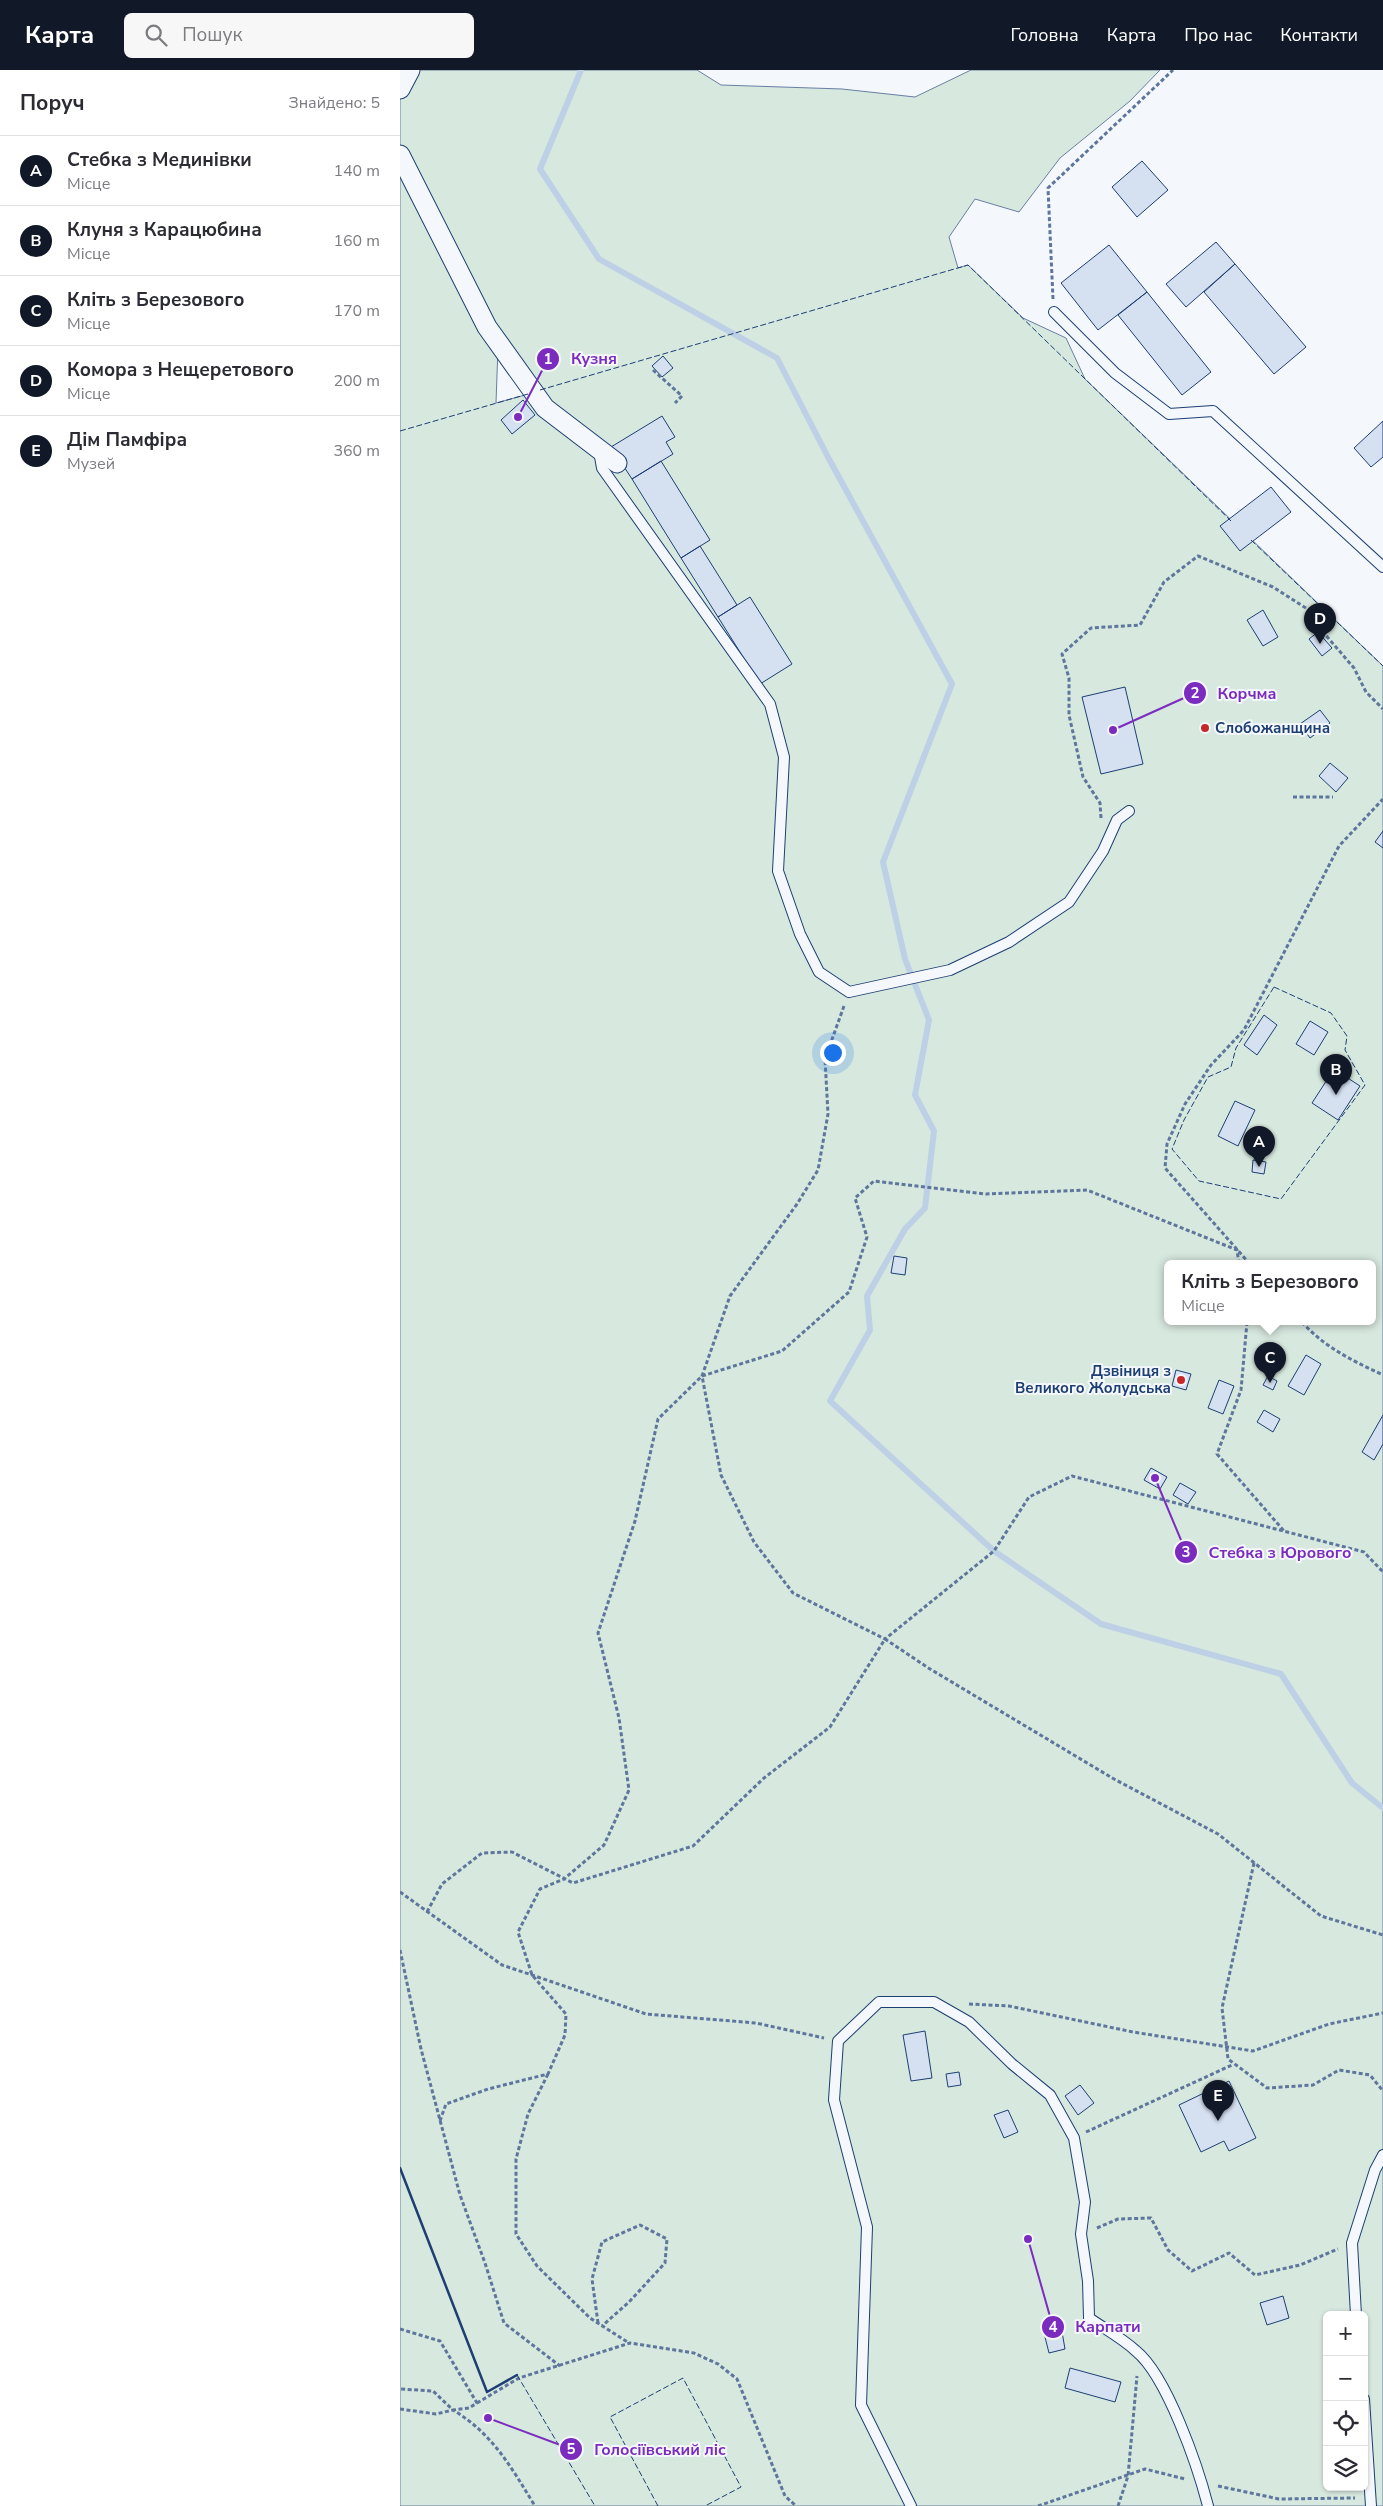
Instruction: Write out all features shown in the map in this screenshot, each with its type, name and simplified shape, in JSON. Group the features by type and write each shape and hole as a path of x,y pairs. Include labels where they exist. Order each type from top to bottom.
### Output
{"street":[{"path":"400,89 410,70"},
{"path":"400,155 487,327 545,408 599,447 617,463"}],"lane":[{"path":"1054,312 1115,373 1169,414 1214,411 1383,567"},
{"path":"599,447 602,468 770,704 784,757 778,872 800,934 819,972 850,992 950,970 1009,942 1069,902 1103,851 1117,820 1129,811"},
{"path":"912,2506 861,2405 867,2227 834,2100 838,2041 879,2002 934,2002 968,2022 1012,2064 1050,2095 1074,2138 1085,2202 1081,2234 1088,2281 1089,2318 1138,2352 1162,2383 1208,2506"},
{"path":"1356,2311 1352,2243 1375,2170 1383,2155"},
{"path":"1364,2401 1371,2506"}],"path":[{"path":"1054,312 1048,188 1173,70"},
{"path":"653,370 682,396 675,403"},
{"path":"1103,851 1100,803 1083,777 1069,715 1069,678 1062,654 1091,628 1140,625 1164,582 1198,556 1273,588 1308,610 1323,632 1354,668 1366,692 1383,709"},
{"path":"1294,797 1333,797"},
{"path":"1246,1260 1165,1168 1167,1144 1198,1083 1211,1065 1244,1030 1339,846 1383,799"},
{"path":"796,2506 785,2496 737,2379 718,2364 694,2353 630,2343 602,2326 590,2318 537,2266 516,2234 516,2159 528,2114 548,2074 564,2035 566,2014 532,1975 518,1932 540,1889 564,1879 604,1845 629,1790 619,1718 598,1633 635,1521 658,1419 702,1376 730,1296 797,1204 818,1170 828,1114 825,1059 850,992"},
{"path":"702,1376 782,1352 849,1292 867,1237 855,1198 874,1180 986,1194 1087,1190 1237,1250"},
{"path":"1237,1250 1238,1260"},
{"path":"1247,1325 1241,1390 1217,1454 1284,1532"},
{"path":"1305,1325 1315,1336 1347,1358 1383,1375"},
{"path":"702,1376 721,1475 754,1542 794,1593 885,1639 930,1669 1105,1774 1218,1834 1321,1916 1383,1935"},
{"path":"427,1912 442,1884 482,1853 512,1852 573,1883 693,1846 764,1778 830,1726 885,1639 994,1551 1029,1497 1072,1476 1364,1552 1383,1572"},
{"path":"1254,1863 1222,2008 1228,2059 1232,2065 1267,2088 1313,2085 1339,2070 1370,2075 1383,2091"},
{"path":"400,1892 502,1965 646,2014 756,2023 838,2041"},
{"path":"400,1950 440,2121 460,2195 485,2263 504,2323 560,2366"},
{"path":"934,2002 1009,2006 1133,2032 1253,2051 1329,2024 1383,2013"},
{"path":"1074,2138 1232,2065"},
{"path":"440,2121 446,2104 488,2089 548,2074"},
{"path":"1081,2234 1118,2219 1151,2218 1168,2250 1192,2271 1229,2253 1255,2274 1300,2265 1352,2243"},
{"path":"598,2323 592,2279 602,2242 640,2225 666,2239 665,2263 602,2326"},
{"path":"400,2329 440,2341 477,2403"},
{"path":"400,2409 436,2414 468,2408 519,2378 630,2343"},
{"path":"1118,2506 1128,2476 1138,2352"},
{"path":"400,2389 433,2391 453,2410 474,2422 501,2451 535,2506"}],"shaded area":[{"path":"400,70 697,70 721,85 842,89 915,97 971,70 1160,70 1130,101 1060,158 1019,212 975,199 949,237 958,268 968,265 1023,318 1066,338 1085,379 1383,666 1383,2506 400,2506","holes":["498,347 536,392 496,403"]}],"building":[{"path":"1142,161 1168,190 1137,217 1112,187"},
{"path":"1216,242 1235,264 1186,307 1166,284"},
{"path":"1109,245 1147,292 1098,330 1061,283"},
{"path":"1235,264 1306,347 1274,374 1204,292"},
{"path":"1147,292 1211,372 1182,395 1118,315"},
{"path":"663,356 673,368 662,377 652,366"},
{"path":"523,400 535,415 512,434 501,420"},
{"path":"662,416 675,437 666,442 673,454 632,479 611,447"},
{"path":"1383,421 1383,457 1371,467 1354,448"},
{"path":"661,461 710,540 681,558 632,479"},
{"path":"1271,487 1291,512 1240,551 1220,526"},
{"path":"700,546 737,605 718,617 681,558"},
{"path":"750,597 792,664 760,684 718,617"},
{"path":"1263,610 1278,637 1263,646 1247,620"},
{"path":"1318,632 1332,648 1322,656 1309,639"},
{"path":"1125,687 1143,764 1101,774 1082,697"},
{"path":"1320,710 1330,723 1310,738 1300,724"},
{"path":"1330,763 1348,778 1336,792 1319,776"},
{"path":"1383,831 1383,848 1375,842"},
{"path":"1264,1015 1277,1025 1257,1055 1244,1045"},
{"path":"1310,1021 1328,1032 1314,1055 1296,1044"},
{"path":"1334,1069 1360,1086 1338,1120 1312,1103"},
{"path":"1235,1101 1255,1110 1238,1146 1218,1136"},
{"path":"1253,1160 1266,1162 1264,1174 1252,1172"},
{"path":"894,1256 907,1258 905,1275 891,1273"},
{"path":"1306,1355 1321,1364 1304,1395 1288,1386"},
{"name":"Дзвіниця з Великого Жолудська","path":"1176,1370 1191,1374 1186,1390 1172,1386"},
{"path":"1268,1376 1277,1381 1273,1390 1263,1385"},
{"path":"1219,1380 1234,1386 1223,1414 1208,1408"},
{"path":"1264,1410 1280,1419 1273,1432 1257,1422"},
{"path":"1383,1415 1383,1444 1374,1460 1362,1452"},
{"path":"1151,1468 1167,1477 1160,1489 1144,1480"},
{"path":"1180,1483 1196,1492 1188,1504 1173,1495"},
{"path":"925,2031 932,2078 911,2081 903,2035"},
{"path":"959,2072 961,2085 948,2087 946,2074"},
{"path":"1229,2081 1256,2138 1229,2151 1224,2141 1201,2152 1179,2105"},
{"path":"1080,2085 1094,2103 1078,2115 1065,2096"},
{"path":"1008,2110 1018,2132 1004,2138 994,2115"},
{"path":"1283,2296 1289,2318 1267,2325 1260,2303"},
{"path":"1061,2326 1065,2349 1049,2353 1043,2329"},
{"path":"1070,2368 1121,2382 1115,2402 1065,2388"}],"waterway":[{"path":"581,70 540,169 599,259 777,358 829,459 952,684 883,862 905,959 929,1020 915,1095 934,1131 925,1208 905,1229 867,1296 870,1330 830,1401 994,1551 1101,1624 1281,1674 1352,1783 1383,1808"}],"fence":[{"path":"540,390 968,265 1231,521"},
{"path":"400,431 528,394"},
{"path":"1251,540 1383,666"},
{"path":"1274,987 1331,1013 1347,1036 1345,1050 1365,1085 1281,1199 1199,1181 1172,1149 1184,1120 1208,1077 1231,1067 1236,1048 1274,987"},
{"path":"517,2375 595,2506"},
{"path":"658,2506 610,2417 683,2378 741,2487 705,2506"}],"wall":[{"path":"400,2168 487,2392 517,2375"}],"place":[{"name":"Кузня","path":"518,417"},
{"name":"Комора з Нещеретового","path":"1320,644"},
{"name":"Слобожанщина","path":"1205,728"},
{"name":"Корчма","path":"1113,730"},
{"name":"Клуня з Карацюбина","path":"1336,1095"},
{"name":"Стебка з Мединівки","path":"1259,1167"},
{"name":"Дзвіниця з Великого Жолудська","path":"1181,1380"},
{"name":"Кліть з Березового","path":"1270,1383"},
{"name":"Стебка з Юрового","path":"1155,1478"},
{"name":"Дім Памфіра","path":"1218,2121"},
{"name":"Карпати","path":"1028,2239"},
{"name":"Голосіївський ліс","path":"488,2418"}]}
